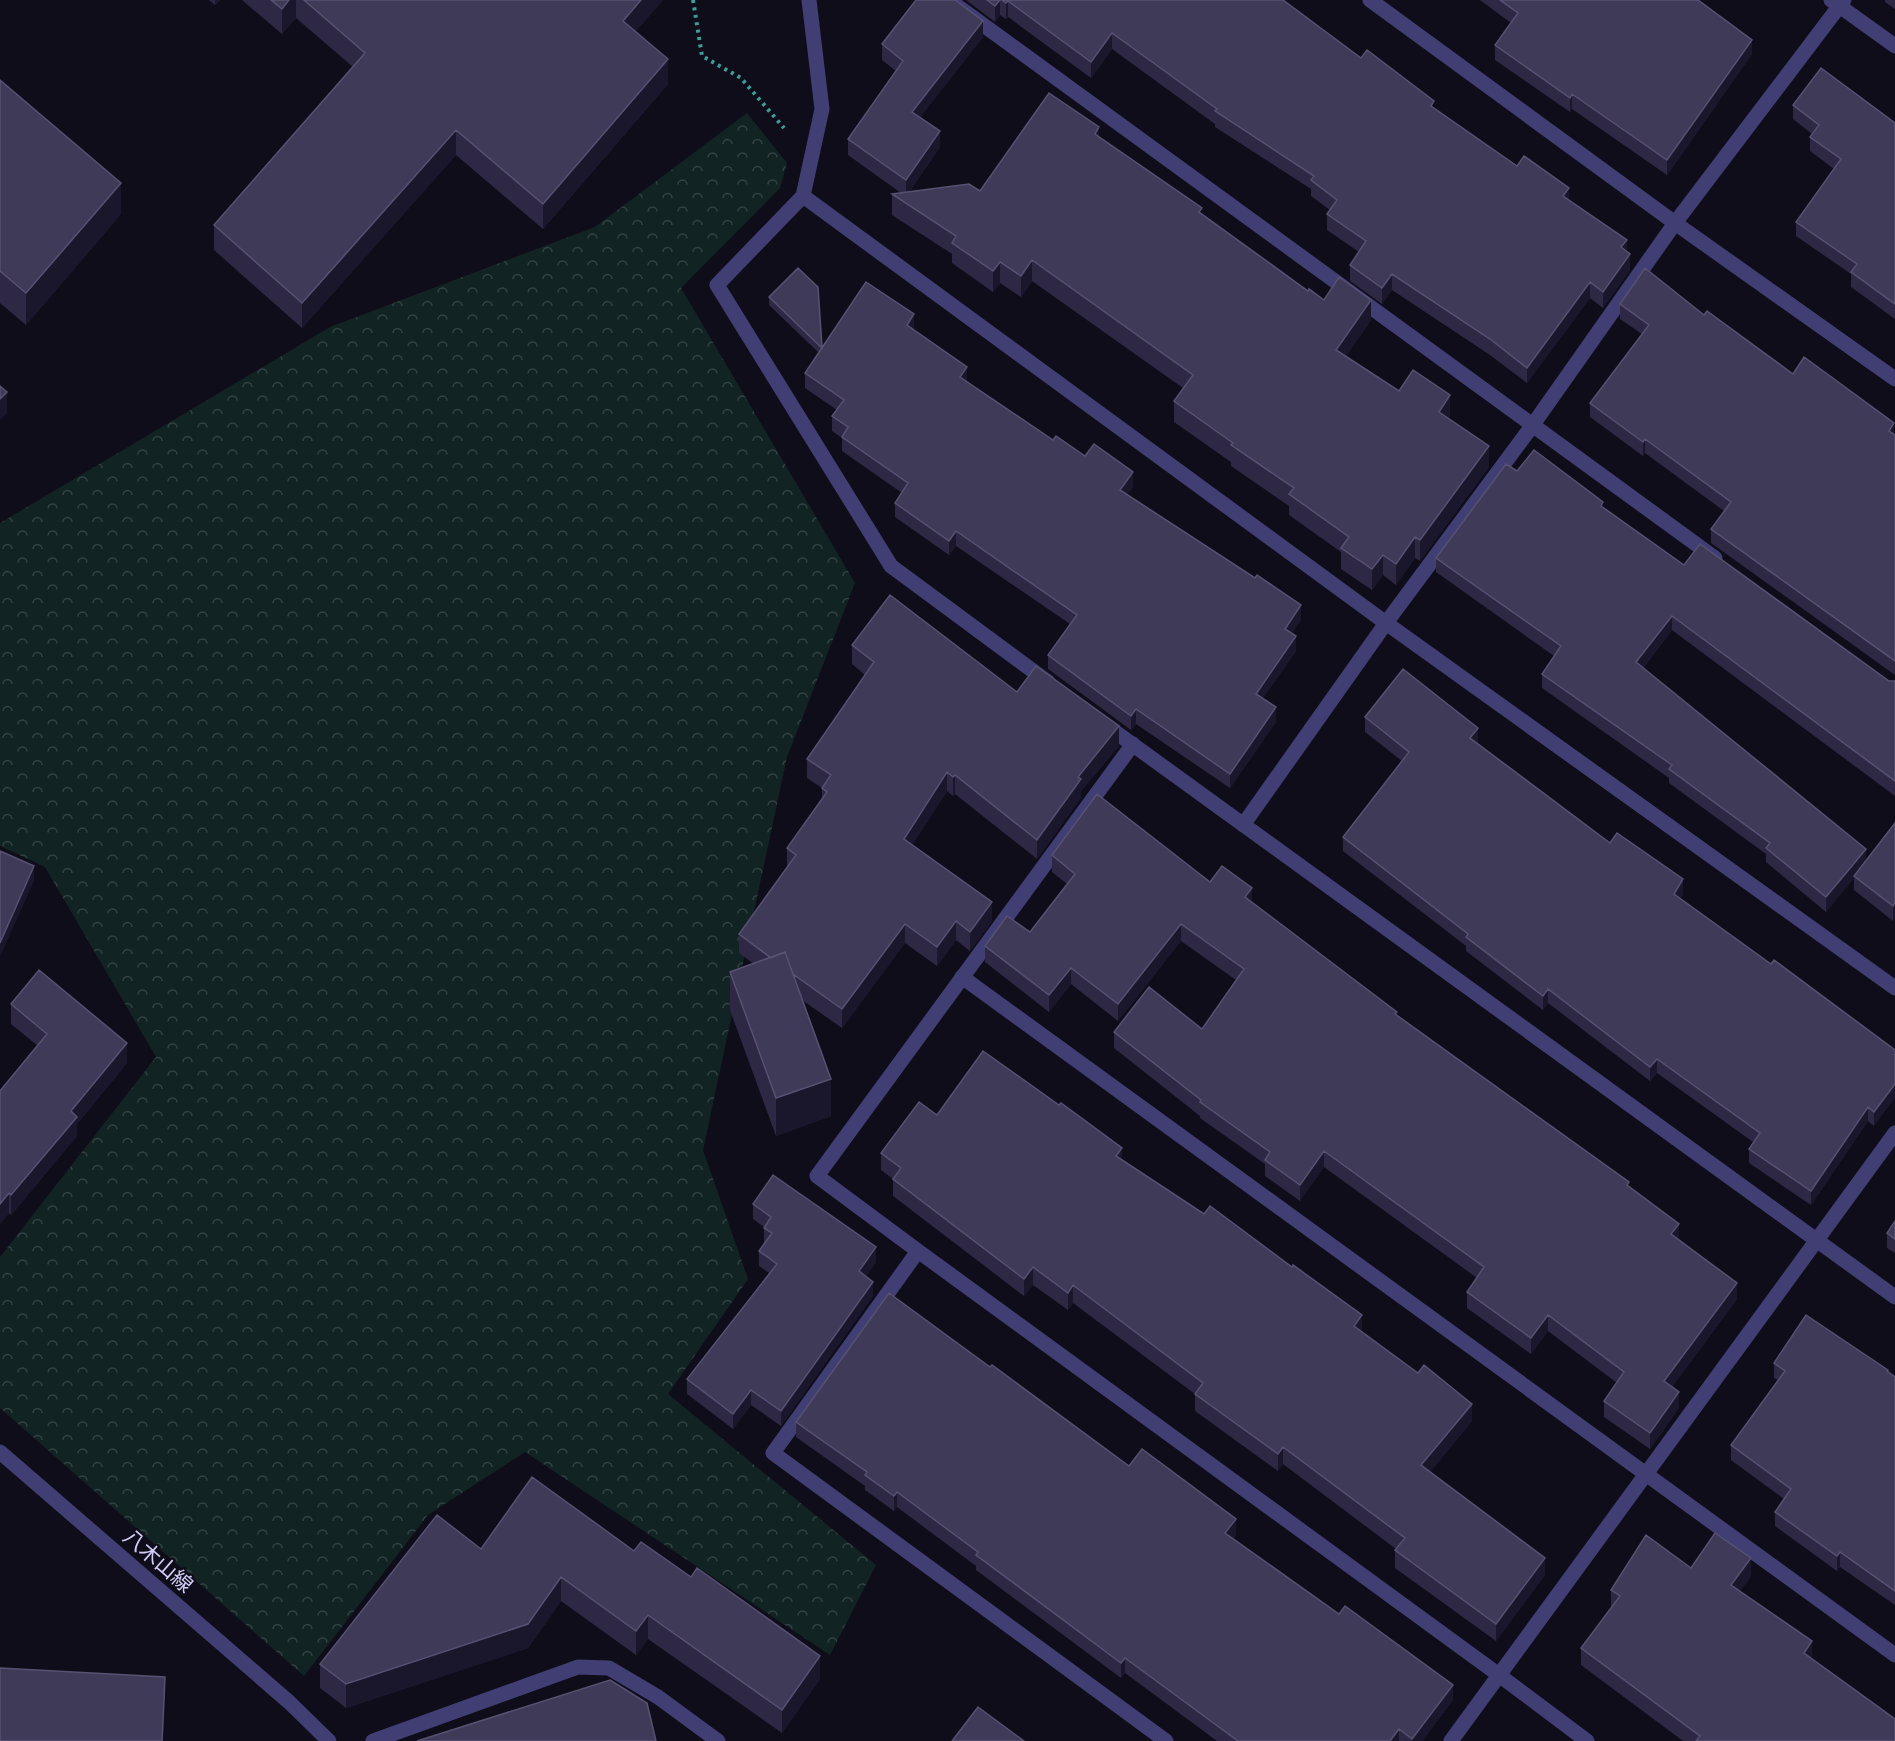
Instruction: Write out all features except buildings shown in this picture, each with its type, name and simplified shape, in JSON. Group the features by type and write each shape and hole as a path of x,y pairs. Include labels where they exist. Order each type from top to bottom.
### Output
{"street":[{"path":"809,0 822,109 803,196 717,285 891,566 1059,690"},
{"path":"949,0 1723,563"},
{"path":"1370,0 1675,223 1895,379"},
{"path":"1243,825 1386,623 1532,426 1675,223 1838,2 1895,46"},
{"path":"803,196 1386,623 1895,988"},
{"path":"1096,717 1895,1297"},
{"path":"1133,744 817,1176 1587,1741"},
{"path":"962,977 1895,1655"},
{"path":"1451,1741 1895,1133"},
{"path":"918,1251 773,1452 1166,1741"},
{"name":"八木山線","path":"0,1452 289,1702 329,1741"},
{"path":"373,1741 578,1667 609,1668 658,1697 718,1741"}],"path":[{"path":"693,0 702,56 741,78 790,134"}],"green space":[{"path":"747,113 787,163 780,188 681,288 855,583 787,757 703,1150 748,1279 668,1394 876,1565 830,1655 525,1452 428,1515 304,1676 0,1408 0,1257 156,1057 45,867 0,846 0,523 330,327 595,227"}]}
